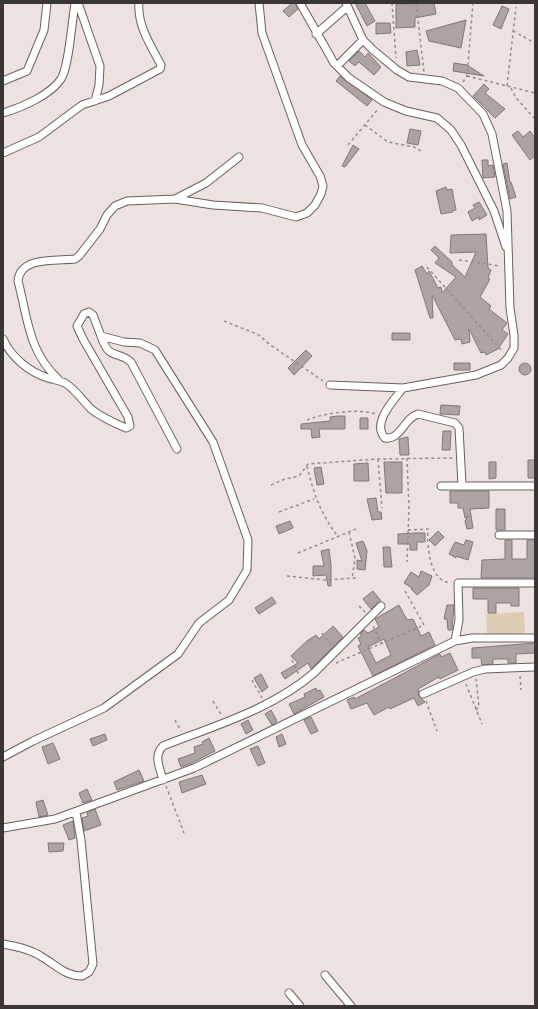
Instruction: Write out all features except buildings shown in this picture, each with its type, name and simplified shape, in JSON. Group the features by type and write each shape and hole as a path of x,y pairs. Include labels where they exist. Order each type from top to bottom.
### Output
{"street":[{"path":"3,81 27,71 44,30 47,3"},
{"path":"76,3 100,66 96,101"},
{"path":"3,114 26,106 45,93 61,79 67,55 76,3"},
{"path":"3,153 39,137 82,105 122,90 160,69 161,65 141,25 139,3"},
{"path":"177,449 131,362 107,351 91,313 84,314 77,326 78,330 119,398 128,417 130,426 126,428 102,416 92,409 74,390 59,380 41,358 28,330 18,281 18,274 22,269 43,261 75,259 100,229 107,215 120,203 136,200 175,199 213,205 262,208 285,215 296,216 307,213 315,205 322,194 323,186 320,176 302,144 262,34 259,3"},
{"path":"300,3 316,34 336,66 350,78 384,102 406,111 437,118 451,130 461,145 494,211 507,251"},
{"path":"316,34 346,5 363,40 397,70 409,77 442,81 458,88 483,114 492,134 507,211 507,251 510,308 514,335 514,348 508,358 501,365 476,375 403,388 330,385"},
{"path":"336,66 363,40"},
{"path":"175,199 206,184 239,158"},
{"path":"3,757 33,741 104,708 178,654 199,623 229,600 247,570 248,540 213,442 155,350 140,343 124,342 101,336"},
{"path":"3,339 6,346 20,363 39,375 59,380"},
{"path":"403,388 383,416 380,427 385,438 396,435 412,416 418,414 455,424 459,428 462,485"},
{"path":"440,486 535,486"},
{"path":"500,535 535,535"},
{"path":"455,641 459,620 458,583 535,583"},
{"path":"163,780 157,758 158,751 163,746 265,704 303,682 381,606"},
{"path":"3,828 55,819 194,768 455,641 479,638 535,638"},
{"path":"423,694 463,676 485,669 535,667"},
{"path":"3,944 39,955 58,969 70,974 82,976 91,970 93,964 81,840 76,812"},
{"path":"325,974 351,1006"},
{"path":"289,993 300,1006"}],"path":[{"path":"392,3 397,70"},
{"path":"416,3 425,80"},
{"path":"458,88 468,76 473,3"},
{"path":"507,86 516,7"},
{"path":"513,31 535,43"},
{"path":"468,76 535,93"},
{"path":"510,87 516,98 535,119"},
{"path":"348,145 384,102"},
{"path":"365,125 388,142 405,144 421,151"},
{"path":"459,260 508,267"},
{"path":"427,267 508,358"},
{"path":"224,320 259,335 269,344 330,385"},
{"path":"307,420 324,414 341,413 372,413 383,416"},
{"path":"271,485 285,479 299,476 307,466 332,462 407,458 461,458"},
{"path":"407,458 407,562"},
{"path":"378,459 382,508"},
{"path":"307,466 315,499 338,537"},
{"path":"279,512 315,499"},
{"path":"298,553 356,529"},
{"path":"408,530 428,529 427,544 434,569 444,582 458,583"},
{"path":"349,532 355,558 352,578"},
{"path":"288,576 326,580 356,578"},
{"path":"335,664 424,625 405,591"},
{"path":"370,618 381,643"},
{"path":"322,633 336,650"},
{"path":"292,660 303,682"},
{"path":"520,668 521,690"},
{"path":"476,672 479,707 476,710"},
{"path":"463,676 482,724"},
{"path":"252,680 265,704"},
{"path":"423,694 438,731"},
{"path":"213,701 225,721"},
{"path":"175,720 184,738"},
{"path":"163,780 184,833"}],"shaded area":[{"path":"524,612 525,633 487,635 486,614"}]}
